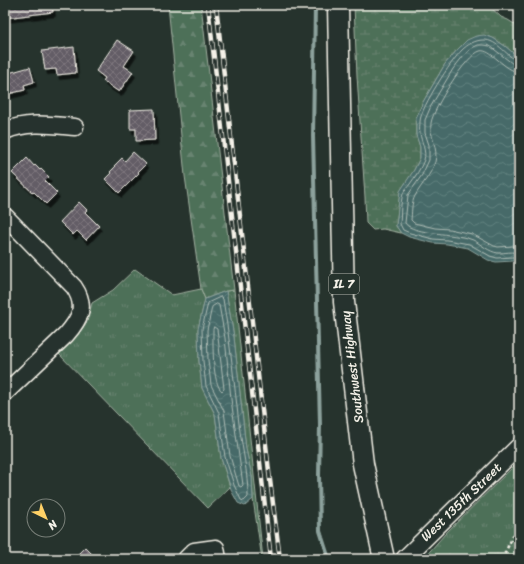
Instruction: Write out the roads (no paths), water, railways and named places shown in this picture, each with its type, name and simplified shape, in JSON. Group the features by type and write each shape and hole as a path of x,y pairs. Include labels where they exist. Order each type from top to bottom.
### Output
{"main road":[{"name":"Southwest Highway","path":"338,5 344,302 363,464 384,559"}],"street":[{"path":"5,131 27,125 75,127"},
{"path":"5,216 74,287 77,292 81,308 79,317 66,335 5,393"},
{"name":"West 135th Street","path":"404,559 519,446"},
{"path":"186,559 194,551 216,548 218,559"}],"water":[{"path":"484,35 493,38 519,58 519,262 496,262 488,260 468,248 433,243 409,237 401,233 396,226 400,191 420,158 420,147 416,135 416,118 423,102 445,64 458,49 467,40 476,36"},
{"path":"226,291 234,337 246,449 252,477 253,499 245,506 238,503 232,492 221,458 215,414 202,388 199,361 198,329 205,299"}],"waterway":[{"path":"315,5 313,136 320,425 320,531 329,559"}],"railway":[{"path":"208,5 271,559"},
{"path":"216,5 280,559"}]}
